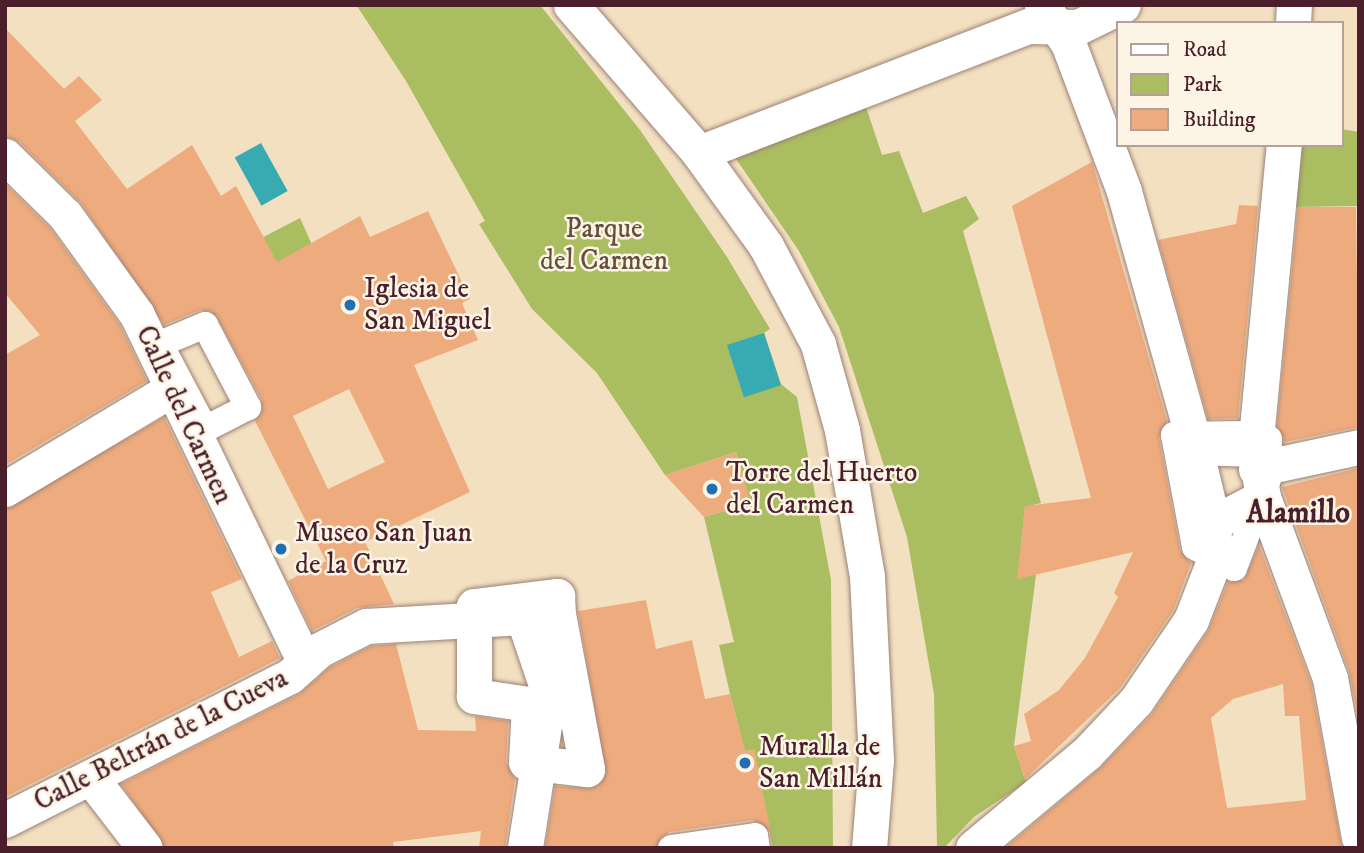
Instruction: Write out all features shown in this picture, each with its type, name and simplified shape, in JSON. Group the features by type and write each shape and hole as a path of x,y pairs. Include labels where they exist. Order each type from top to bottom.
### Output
{"street":[{"path":"571,5 699,153 797,298 818,344 842,430 867,576 876,760 869,848"},
{"path":"699,153 1051,16 1078,27 1123,5"},
{"path":"973,848 1087,753 1136,701 1191,620 1214,558 1213,523 1193,441 1124,191 1051,16"},
{"path":"1284,147 1260,463 1234,568 1195,547 1174,435 1260,463 1359,447"},
{"name":"Calle del Carmen","path":"5,156 65,215 104,268 157,350 305,663"},
{"path":"5,489 173,388"},
{"path":"1213,523 1260,463"},
{"path":"1260,463 1330,678 1359,837"},
{"path":"557,596 587,769 537,763 526,762 529,704 474,696 474,606 557,596"},
{"name":"Calle Beltrán de la Cueva","path":"5,820 290,676 305,663 366,626 472,617 523,617 549,694 537,763"},
{"path":"525,848 537,763"},
{"path":"91,778 145,848"},
{"path":"671,848 755,836 751,847"}],"green space":[{"name":"Parque del Carmen","path":"540,5 640,130 727,257 770,329 764,333 781,384 797,397 831,580 833,848 773,848 754,750 745,751 730,694 719,645 734,642 704,517 750,503 736,452 665,475 597,373 532,309 479,224 485,221 406,81 357,6"},
{"path":"866,107 882,155 899,151 923,213 966,196 979,219 963,231 1041,503 1025,507 1018,575 1036,575 1014,746 1026,782 974,817 944,848 937,848 934,694 907,537 839,327 799,251 732,153"},
{"path":"1343,129 1359,132 1359,206 1289,207 1296,147 1343,147"},
{"path":"300,218 323,269 214,316 189,276"}],"water":[{"path":"261,143 288,191 261,206 235,158"},
{"path":"764,333 781,385 744,397 727,345"}],"building":[{"path":"5,28 64,89 79,76 102,100 75,121 127,189 192,145 221,196 236,186 277,262 360,216 370,237 428,211 470,299 462,303 478,340 414,365 470,492 365,542 394,604 357,608 312,631 288,581 326,561 255,421 262,400 214,312 200,310 164,325 81,203 19,142 5,136","holes":["349,389 385,462 328,489 293,416"]},
{"path":"1092,162 1167,421 1159,438 1180,550 1191,563 1173,611 1120,688 1025,779 1014,746 1031,741 1024,714 1059,690 1085,658 1118,597 1114,593 1133,552 1017,579 1025,506 1091,498 1012,206"},
{"path":"5,184 50,228 120,325 147,381 5,465 5,355 40,335 5,293"},
{"path":"1239,205 1258,206 1238,418 1208,419 1158,240 1236,224"},
{"path":"1298,207 1356,207 1359,427 1285,442 1277,426"},
{"path":"164,417 242,579 211,592 239,657 272,641 280,658 5,797 5,509"},
{"name":"Torre del Huerto del Carmen","path":"736,452 751,503 704,517 665,475"},
{"path":"1359,468 1359,723 1349,671 1282,487"},
{"path":"1259,545 1311,683 1342,848 1005,848 1100,768 1151,715 1208,631 1228,582 1244,580","holes":["1283,684 1285,716 1299,716 1306,800 1227,808 1211,718 1233,699"]},
{"path":"646,600 656,649 692,640 705,699 730,694 745,751 754,750 771,833 753,820 669,832 656,848 545,848 555,786 593,788 606,774 578,611"},
{"path":"396,644 418,730 476,731 475,716 508,721 506,762 515,779 505,848 479,848 481,831 393,842 394,848 165,848 121,784 299,694 330,667 371,646"}],"place":[{"name":"Iglesia de San Miguel","path":"350,305"},
{"name":"Torre del Huerto del Carmen","path":"712,489"},
{"name":"Museo San Juan de la Cruz","path":"281,549"},
{"name":"Muralla de San Millán","path":"745,763"}],"district":[{"name":"Alamillo","path":"1298,514"}]}
